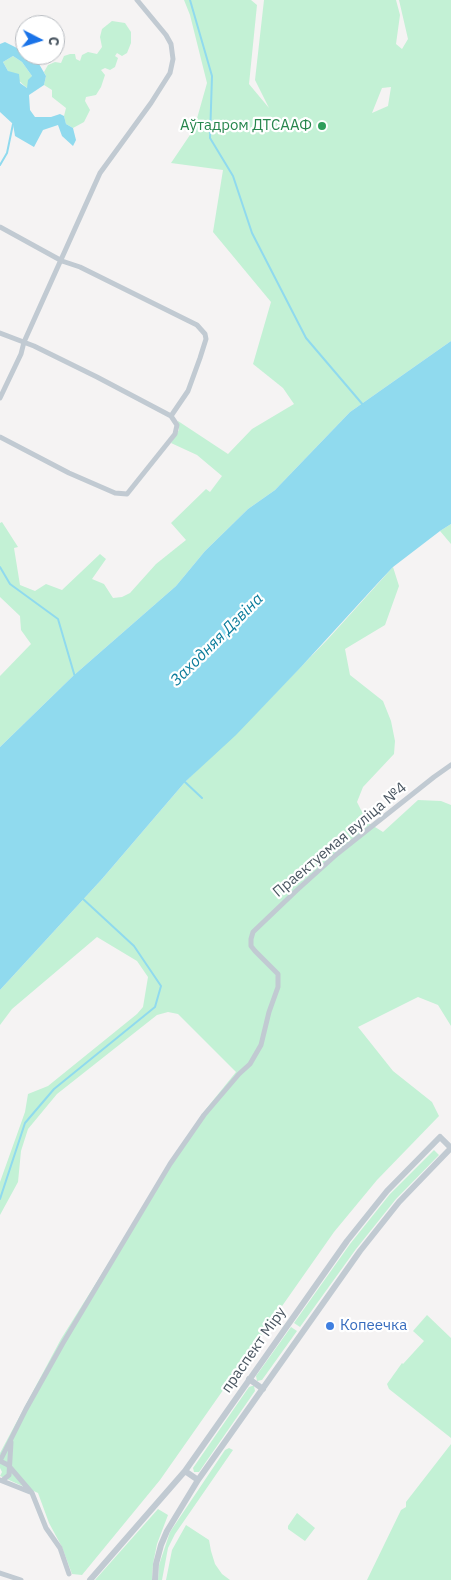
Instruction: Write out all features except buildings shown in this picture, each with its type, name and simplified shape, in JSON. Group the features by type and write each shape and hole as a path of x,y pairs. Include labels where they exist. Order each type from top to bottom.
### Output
{"street":[{"path":"0,398 100,174 161,89 172,67 173,53 171,44 166,35 137,0"},
{"path":"0,228 62,261 80,267 201,328 206,338 200,358 188,390 171,416"},
{"path":"0,334 24,342 97,377 171,416 177,425 176,434 129,493 124,495 115,493 69,472 0,437"},
{"name":"Праектуемая вуліца №4","path":"11,1439 62,1343 170,1164 204,1115 238,1074 250,1064 261,1045 267,1018 278,987 278,974 251,946 250,938 253,932 324,866 434,777 451,766"},
{"name":"праспект Міру","path":"90,1580 185,1471 347,1241 387,1191 440,1137 451,1148 399,1202 360,1251 198,1480 167,1531 156,1564 155,1580"},
{"path":"249,1379 263,1388"},
{"path":"11,1439 0,1461 4,1462 32,1493 46,1528 60,1548 69,1574"},
{"path":"1,1480 9,1475 11,1439"},
{"path":"185,1471 198,1480"},
{"path":"1,1480 32,1493"},
{"path":"0,1573 21,1580"}],"green space":[{"path":"184,0 251,0 257,5 249,84 269,108 255,80 264,0 396,0 400,15 396,44 402,49 408,39 399,0 451,0 451,341 350,412 275,490 248,509 205,551 176,586 73,676 0,747 0,676 31,644 21,630 20,616 0,597 0,523 2,522 18,547 14,548 20,585 35,591 46,584 62,590 100,554 106,559 92,579 104,584 113,598 122,597 130,593 156,564 186,540 171,523 206,489 210,492 222,476 197,455 171,443 179,430 178,421 228,454 252,429 294,404 283,388 253,364 271,302 213,232 223,170 171,163 194,129 207,83 190,15","holes":["391,87 388,106 372,113 382,88"]},
{"path":"112,21 125,23 131,32 131,43 127,53 122,56 117,53 115,56 118,58 115,67 110,70 105,68 101,70 105,75 101,87 96,95 86,97 85,101 90,110 84,122 73,128 66,124 64,116 66,108 52,97 52,90 44,85 46,76 44,72 48,65 65,65 65,56 75,54 76,59 80,61 82,55 88,52 97,54 102,47 100,37 102,29"},
{"path":"13,56 15,57 15,65 24,65 32,76 27,88 8,71 3,62"},
{"path":"451,524 451,544 440,531"},
{"path":"393,567 399,586 385,625 345,649 350,675 383,701 391,721 395,741 394,754 363,787 357,802 367,822 383,832 418,800 441,801 451,805 451,1026 438,1005 418,997 358,1027 393,1071 432,1102 439,1116 377,1180 334,1232 160,1480 82,1575 72,1574 38,1493 0,1476 2,1472 0,1468 0,1453 61,1339 202,1114 236,1072 178,1014 168,1012 157,1015 57,1094 28,1129 21,1151 18,1182 0,1215 0,1182 25,1112 28,1094 48,1086 137,1014 143,1007 148,977 137,961 97,937 12,1009 0,1025 0,990 102,879 185,782 328,639"},
{"path":"434,1150 439,1155 396,1199 356,1249 300,1327 294,1323 350,1244 390,1194"},
{"path":"427,1315 451,1338 451,1438 389,1389 387,1384 402,1363 424,1341 413,1331"},
{"path":"291,1327 297,1331 262,1380 257,1381 256,1376"},
{"path":"254,1386 255,1391 199,1472 194,1472 193,1468 249,1387"},
{"path":"451,1444 451,1580 367,1580 401,1510 406,1507 406,1502"},
{"path":"229,1448 233,1450 175,1534 168,1548 162,1580 158,1580 159,1565 170,1532 225,1450"},
{"path":"158,1509 168,1515 157,1544 152,1580 95,1580"},
{"path":"297,1513 315,1528 305,1541 288,1529"},
{"path":"186,1525 209,1540 215,1564 222,1574 230,1580 166,1580 172,1550"}],"water":[{"path":"5,42 15,47 15,57 13,56 3,62 8,71 19,74 20,83 27,88 28,80 32,76 24,65 40,65 46,76 44,85 29,95 30,110 35,117 51,117 60,114 64,116 66,124 73,128 76,140 73,146 62,136 58,125 43,130 34,147 15,136 13,124 0,112 0,44"},
{"name":"Заходняя Дзвіна","path":"451,341 451,524 393,567 236,735 185,782 102,879 0,990 0,747 73,676 176,586 205,551 248,509 275,490 350,412"}],"waterway":[{"path":"190,0 212,76 210,138 233,176 252,233 306,338 364,406"},
{"path":"0,165 7,153 13,124"},
{"path":"0,567 10,584 58,619 75,677"},
{"path":"185,782 202,798"},
{"path":"0,1199 25,1123 54,1089 155,1007 161,986 134,946 82,898"}],"place":[{"name":"Аўтадром ДТСААФ","path":"322,126"},
{"name":"Копеечка","path":"330,1326"}]}
